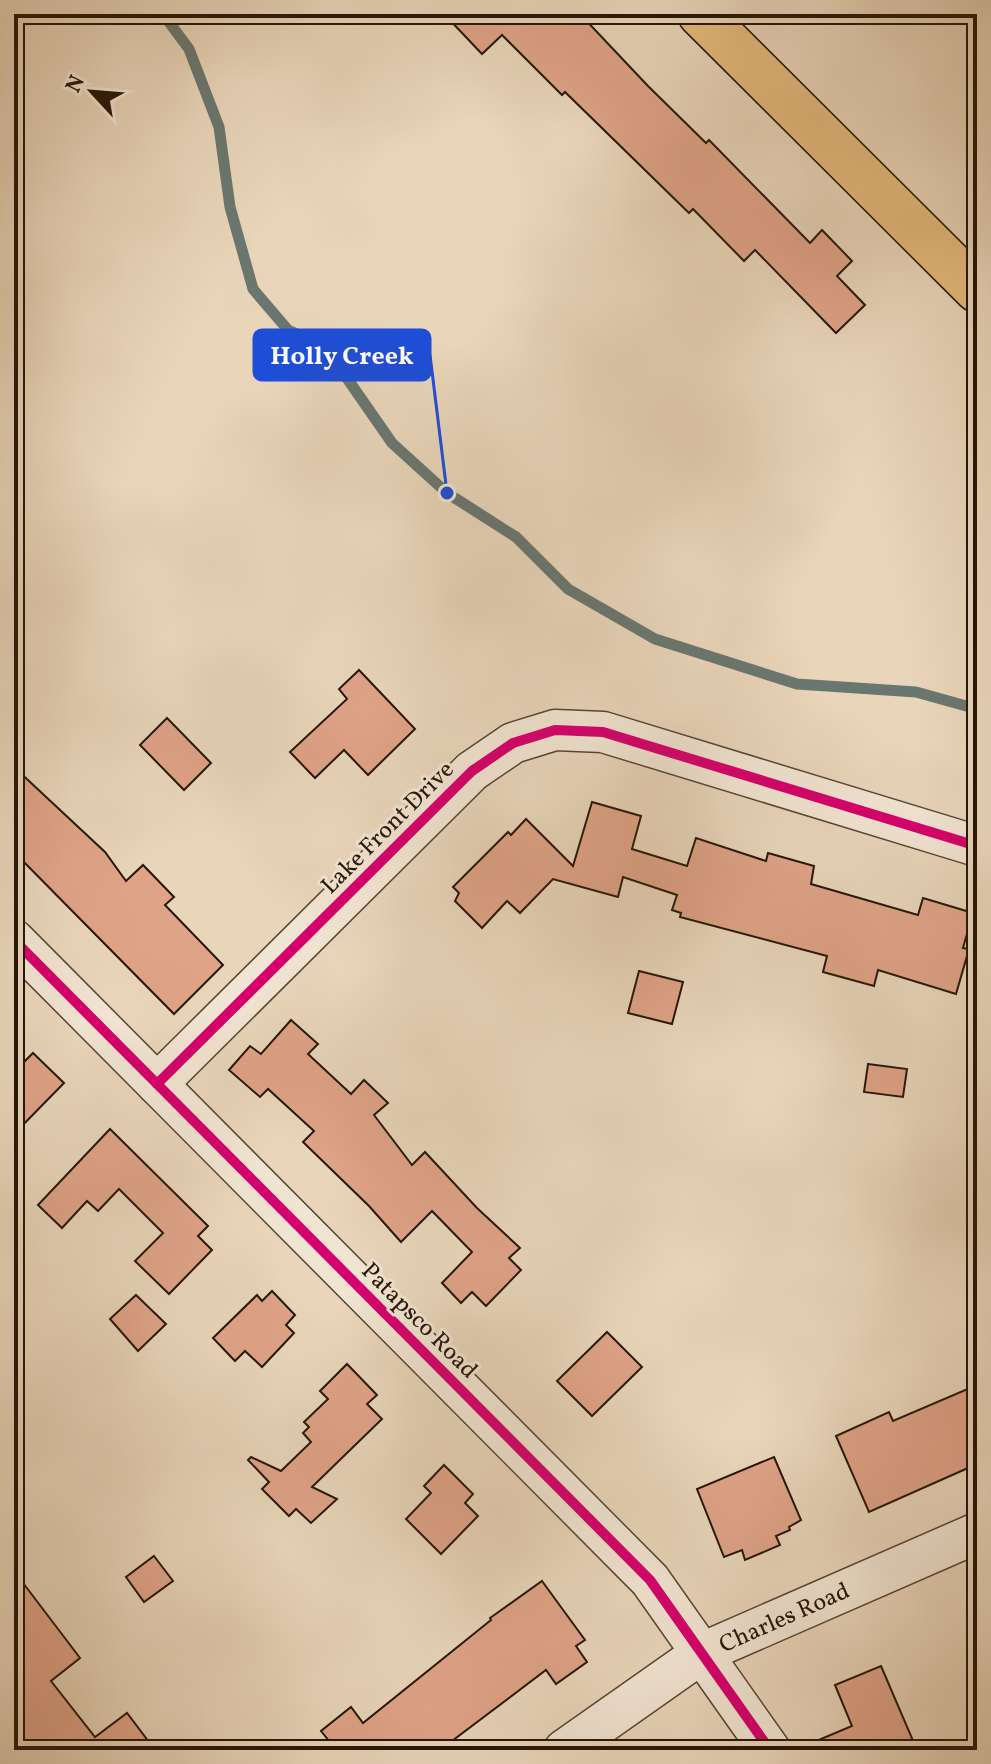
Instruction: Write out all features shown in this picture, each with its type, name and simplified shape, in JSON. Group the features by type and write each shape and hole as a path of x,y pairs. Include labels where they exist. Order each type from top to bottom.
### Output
{"main road":[{"path":"700,14 977,290"}],"street":[{"name":"Lake Front Drive","path":"157,1084 472,771 513,743 555,730 603,732 977,846"},
{"name":"Patapsco Road","path":"14,940 650,1580 770,1750"},
{"name":"Charles Road","path":"564,1750 702,1653 977,1533"}],"building":[{"path":"444,14 580,14 648,86 706,143 709,140 810,243 822,230 852,261 837,276 865,305 836,333 755,250 744,261 693,209 689,213 502,35 482,54"},
{"path":"359,670 415,729 368,775 344,750 315,778 290,752 347,699 339,689"},
{"path":"167,718 211,763 184,790 140,745"},
{"path":"14,767 105,852 126,881 143,865 174,897 165,905 223,965 174,1014 14,852"},
{"path":"592,802 641,816 632,849 687,866 696,838 766,861 768,853 814,866 811,884 918,915 923,898 973,913 963,948 969,949 956,994 878,970 874,986 823,972 827,956 680,917 681,913 672,910 677,895 623,877 618,897 553,879 520,913 507,901 482,928 455,901 459,893 453,887 508,832 511,835 526,819 573,866"},
{"path":"639,971 683,982 672,1024 628,1013"},
{"path":"291,1020 318,1044 308,1054 351,1094 364,1080 388,1103 374,1115 412,1165 425,1152 477,1208 520,1248 509,1258 521,1270 486,1306 472,1292 461,1303 442,1283 472,1252 432,1211 401,1242 303,1142 314,1131 268,1089 260,1097 229,1070 250,1046 261,1054"},
{"path":"33,1053 64,1083 14,1134 14,1072"},
{"path":"868,1064 907,1069 903,1097 864,1092"},
{"path":"110,1129 208,1226 198,1236 212,1250 169,1294 135,1261 163,1233 119,1189 98,1211 87,1201 62,1228 38,1205"},
{"path":"272,1291 295,1315 286,1325 294,1333 262,1367 245,1351 235,1361 213,1338 257,1295 262,1301"},
{"path":"136,1295 166,1324 138,1351 110,1319"},
{"path":"607,1332 642,1367 592,1416 557,1381"},
{"path":"347,1364 377,1395 367,1404 382,1419 312,1487 337,1499 311,1523 296,1509 289,1516 262,1489 269,1482 248,1460 251,1457 281,1471 311,1442 303,1433 309,1427 304,1422 328,1399 320,1391"},
{"path":"977,1385 977,1464 869,1512 836,1436 889,1412 893,1421"},
{"path":"774,1457 801,1520 789,1527 790,1530 776,1536 780,1545 745,1560 742,1550 724,1557 697,1489"},
{"path":"444,1465 473,1494 465,1503 478,1516 441,1554 406,1519 431,1493 424,1486"},
{"path":"154,1556 173,1581 144,1602 126,1577"},
{"path":"14,1571 80,1658 51,1681 95,1737 127,1713 155,1750 14,1750"},
{"path":"542,1581 585,1640 576,1646 587,1662 556,1684 546,1670 440,1750 329,1750 333,1746 321,1731 351,1707 363,1723 490,1618"},
{"path":"881,1666 917,1750 795,1750 852,1726 835,1685"}],"waterway":[{"path":"163,14 189,49 219,127 230,207 253,289 288,330 326,348 392,443 447,493 516,537 568,589 655,639 797,684 916,692 977,709"}],"cycle path":[{"path":"157,1084 472,771 513,743 555,730 603,732 977,846"},
{"path":"14,940 650,1580 770,1750"}],"place":[{"name":"Holly Creek","path":"447,493"}]}
